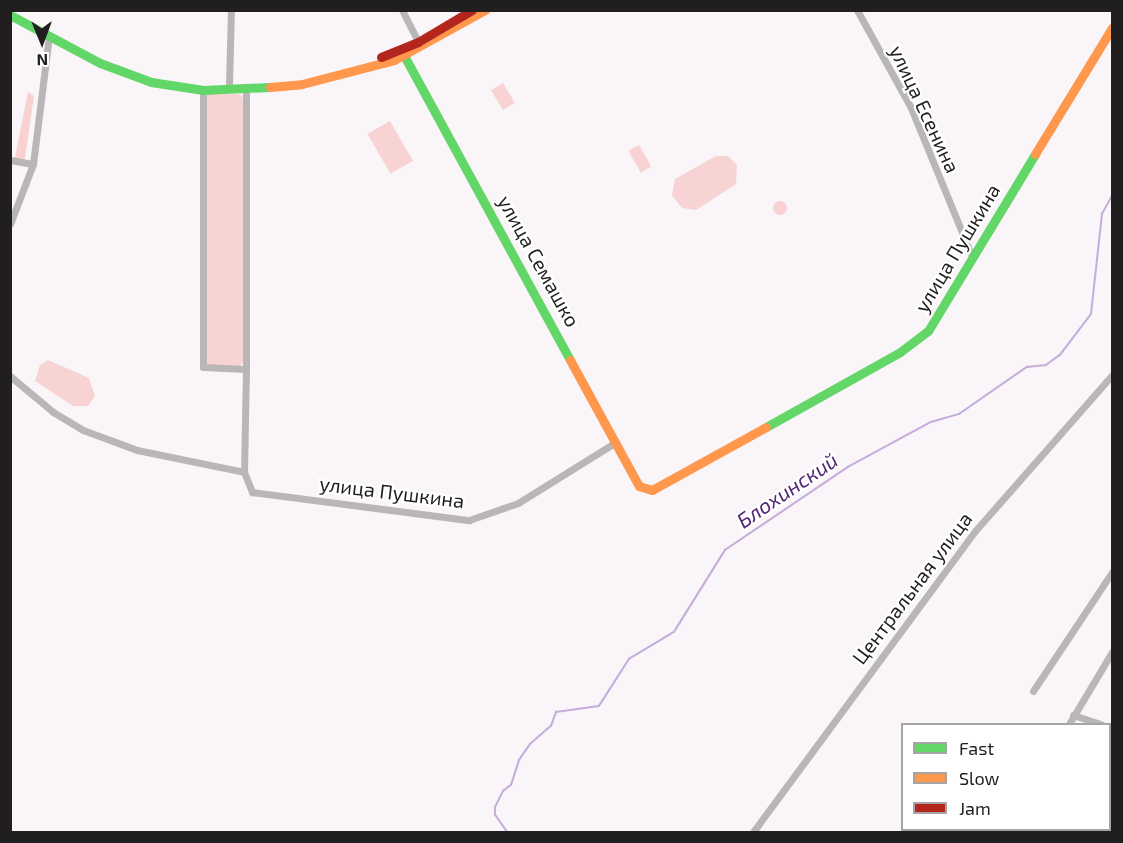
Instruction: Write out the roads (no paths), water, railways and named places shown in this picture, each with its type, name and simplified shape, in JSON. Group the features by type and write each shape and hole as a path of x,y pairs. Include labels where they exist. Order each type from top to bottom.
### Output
{"street":[{"path":"16,10 50,33"},
{"path":"229,85 231,10"},
{"path":"402,10 418,42"},
{"path":"402,53 472,10"},
{"path":"10,15 50,33 123,73 151,82 203,87 246,87 332,78 402,53 485,10"},
{"name":"улица Есенина","path":"857,10 911,108 972,257"},
{"name":"улица Пушкина","path":"644,490 652,490 917,341 947,305 972,257 1113,28"},
{"path":"10,224 33,164 50,33"},
{"name":"улица Семашко","path":"402,53 644,490"},
{"path":"203,87 229,85 246,87"},
{"path":"203,87 202,367 246,369"},
{"path":"10,376 53,412 83,430 137,450 244,471 246,87"},
{"path":"10,160 33,164"},
{"name":"Центральная улица","path":"753,832 975,531 1113,375"},
{"name":"улица Пушкина","path":"244,471 252,492 469,520 518,503 616,441"},
{"path":"1033,691 1113,572"},
{"path":"1070,723 1113,652"},
{"path":"1074,714 1098,723"}],"waterway":[{"name":"Блохинский","path":"507,832 495,815 495,807 503,791 511,785 519,760 530,744 551,726 556,712 599,706 629,659 674,632 725,550 848,467 931,422 959,414 1027,367 1046,365 1060,355 1091,314 1102,214 1112,196"}]}
